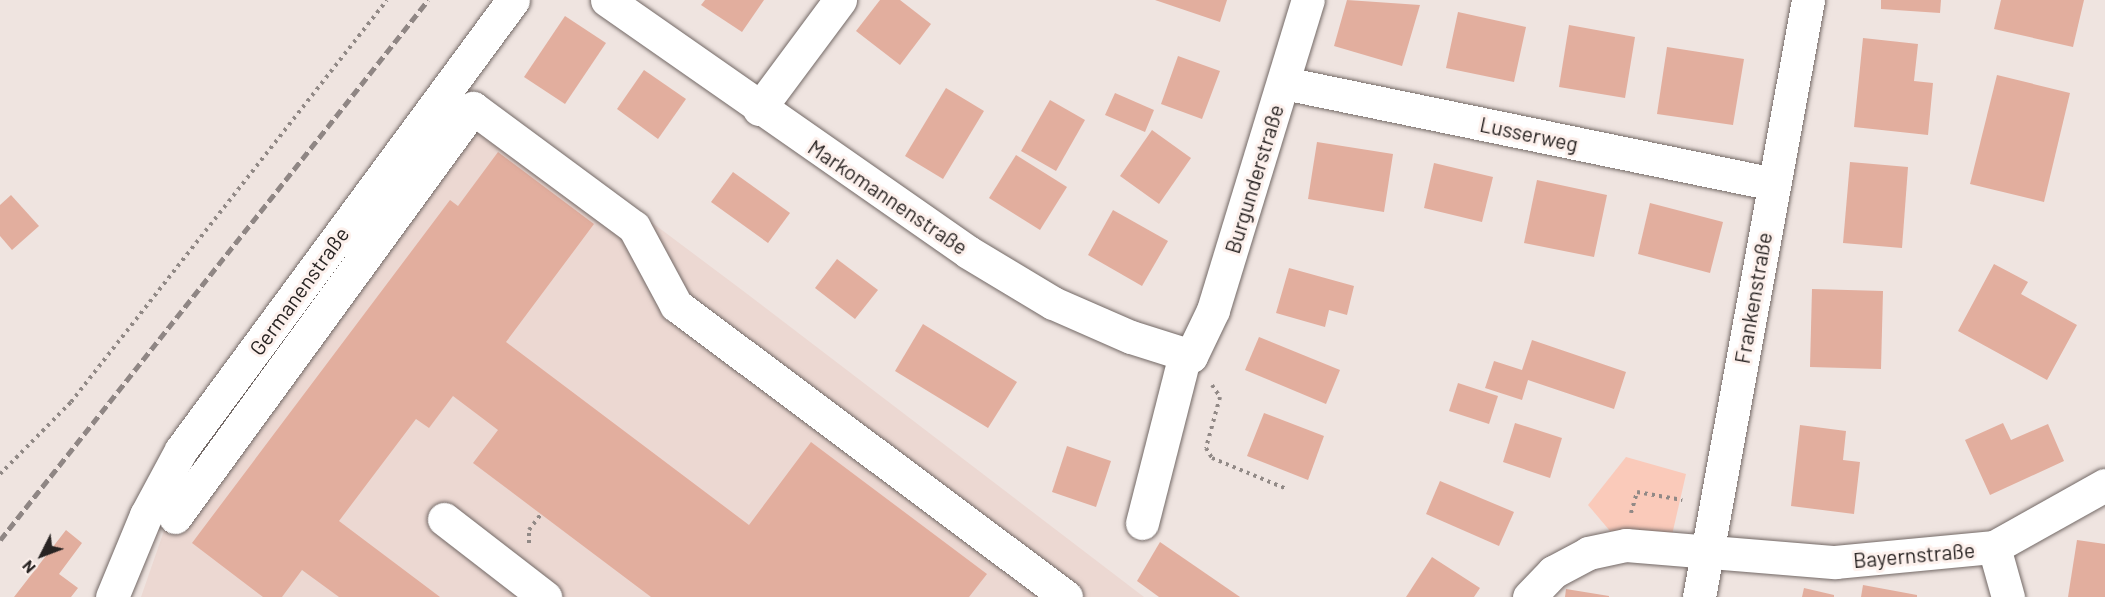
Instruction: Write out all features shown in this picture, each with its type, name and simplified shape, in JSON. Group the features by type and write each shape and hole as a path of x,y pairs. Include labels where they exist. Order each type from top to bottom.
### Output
{"street":[{"name":"Germanenstraße","path":"112,597 146,515 181,450 513,0"},
{"name":"Markomannenstraße","path":"607,0 759,109 968,252 1053,303 1188,355"},
{"path":"759,109 840,0"},
{"name":"Burgunderstraße","path":"1142,523 1188,355 1213,310 1308,0"},
{"name":"Frankenstraße","path":"1699,597 1808,0"},
{"name":"Lusserweg","path":"1284,83 1774,184"},
{"path":"175,517 473,108 634,226 676,305 1066,597"},
{"name":"Bayernstraße","path":"1626,545 1835,562 1994,548 2105,484"},
{"path":"444,519 545,597"},
{"path":"1529,597 1553,572 1575,560 1626,545"},
{"path":"1994,548 2008,597"}],"path":[{"path":"0,474 71,402 387,0"},
{"path":"1188,355 1220,397 1206,448 1212,458 1287,489"},
{"path":"1626,545 1637,492 1715,507"}],"shaded area":[{"path":"475,90 738,287 1144,597 141,597 166,525 480,94"},
{"path":"1626,457 1686,474 1672,535 1610,531 1588,505"}],"building":[{"path":"705,0 764,0 742,32 701,5"},
{"path":"880,0 900,0 931,24 900,65 856,31"},
{"path":"1155,0 1227,0 1220,22"},
{"path":"1347,0 1420,5 1402,66 1334,46"},
{"path":"1881,0 1941,0 1940,13 1881,9"},
{"path":"2001,0 2084,0 2073,47 1994,29"},
{"path":"1458,12 1526,27 1514,82 1446,68"},
{"path":"565,16 606,43 565,104 524,77"},
{"path":"1569,25 1635,37 1625,98 1559,87"},
{"path":"1863,38 1918,44 1914,81 1933,83 1928,135 1854,127"},
{"path":"1667,47 1744,59 1733,125 1657,114"},
{"path":"1178,56 1220,71 1202,119 1161,104"},
{"path":"644,70 686,99 658,139 617,109"},
{"path":"1997,75 2070,93 2044,202 1970,184"},
{"path":"946,88 984,111 943,179 905,156"},
{"path":"1115,93 1154,110 1145,132 1105,115"},
{"path":"1050,100 1085,120 1056,171 1021,151"},
{"path":"1152,130 1191,158 1159,204 1120,176"},
{"path":"1317,142 1393,154 1384,212 1308,199"},
{"path":"498,152 594,224 506,342 749,525 811,442 987,574 969,597 651,597 473,463 498,430 453,396 429,428 416,419 339,521 440,597 339,597 302,570 282,597 263,597 192,543 450,200 458,206"},
{"path":"1016,155 1067,187 1040,230 989,198"},
{"path":"1850,162 1908,167 1902,248 1843,243"},
{"path":"1434,163 1493,177 1482,222 1424,208"},
{"path":"733,172 790,213 768,243 711,202"},
{"path":"1537,180 1607,195 1594,257 1524,243"},
{"path":"11,195 39,226 12,250 0,236 0,205"},
{"path":"1650,203 1723,222 1710,273 1638,254"},
{"path":"1113,210 1168,241 1142,286 1088,255"},
{"path":"837,259 878,290 855,319 815,288"},
{"path":"1994,264 2028,282 2021,294 2077,325 2047,380 1958,331"},
{"path":"1289,268 1354,286 1347,315 1329,310 1325,327 1276,313"},
{"path":"1812,289 1883,291 1881,369 1810,367"},
{"path":"923,324 1017,382 988,428 895,371"},
{"path":"1259,337 1340,370 1326,404 1245,370"},
{"path":"1532,340 1626,372 1614,409 1528,380 1522,400 1485,388 1494,361 1522,370"},
{"path":"1458,383 1498,396 1489,424 1449,411"},
{"path":"1264,413 1324,436 1308,480 1247,456"},
{"path":"1515,423 1562,438 1550,478 1503,462"},
{"path":"2003,423 2011,440 2048,424 2064,461 1990,495 1965,440"},
{"path":"1800,425 1846,431 1843,460 1860,462 1854,514 1791,506"},
{"path":"1067,446 1111,461 1096,507 1052,492"},
{"path":"1440,481 1514,512 1499,546 1426,514"},
{"path":"66,530 82,543 59,574 78,588 71,597 14,597"},
{"path":"2077,540 2105,544 2105,597 2068,597"},
{"path":"1160,542 1240,597 1159,597 1137,581"},
{"path":"1432,557 1480,588 1474,597 1406,597"},
{"path":"1863,585 1917,595 1917,597 1861,597"},
{"path":"1804,588 1834,595 1834,597 1802,597"},
{"path":"1566,589 1609,596 1609,597 1565,597"}],"railway":[{"path":"0,540 428,0"}]}
